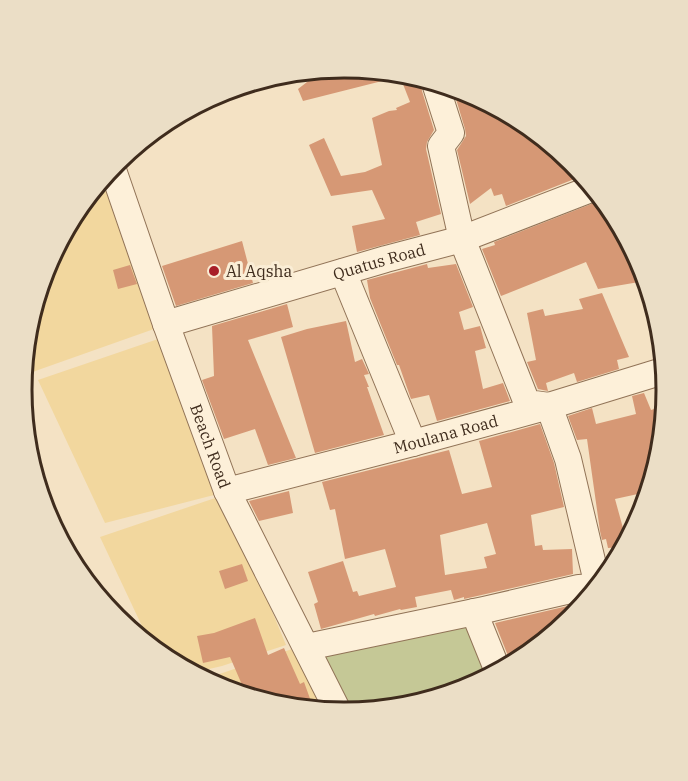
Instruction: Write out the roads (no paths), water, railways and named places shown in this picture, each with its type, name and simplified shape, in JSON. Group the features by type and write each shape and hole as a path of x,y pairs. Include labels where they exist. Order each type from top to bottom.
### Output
{"street":[{"path":"438,93 451,133 441,146 462,239 527,403 549,406 568,459 587,587"},
{"name":"Beach Road","path":"116,177 227,491 334,703"},
{"name":"Quatus Road","path":"166,324 462,239 585,191"},
{"path":"343,273 413,443"},
{"name":"Moulana Road","path":"227,491 549,406 656,373"},
{"path":"307,647 584,591"},
{"path":"474,612 495,664"}],"place":[{"name":"Al Aqsha","path":"214,271"}]}
